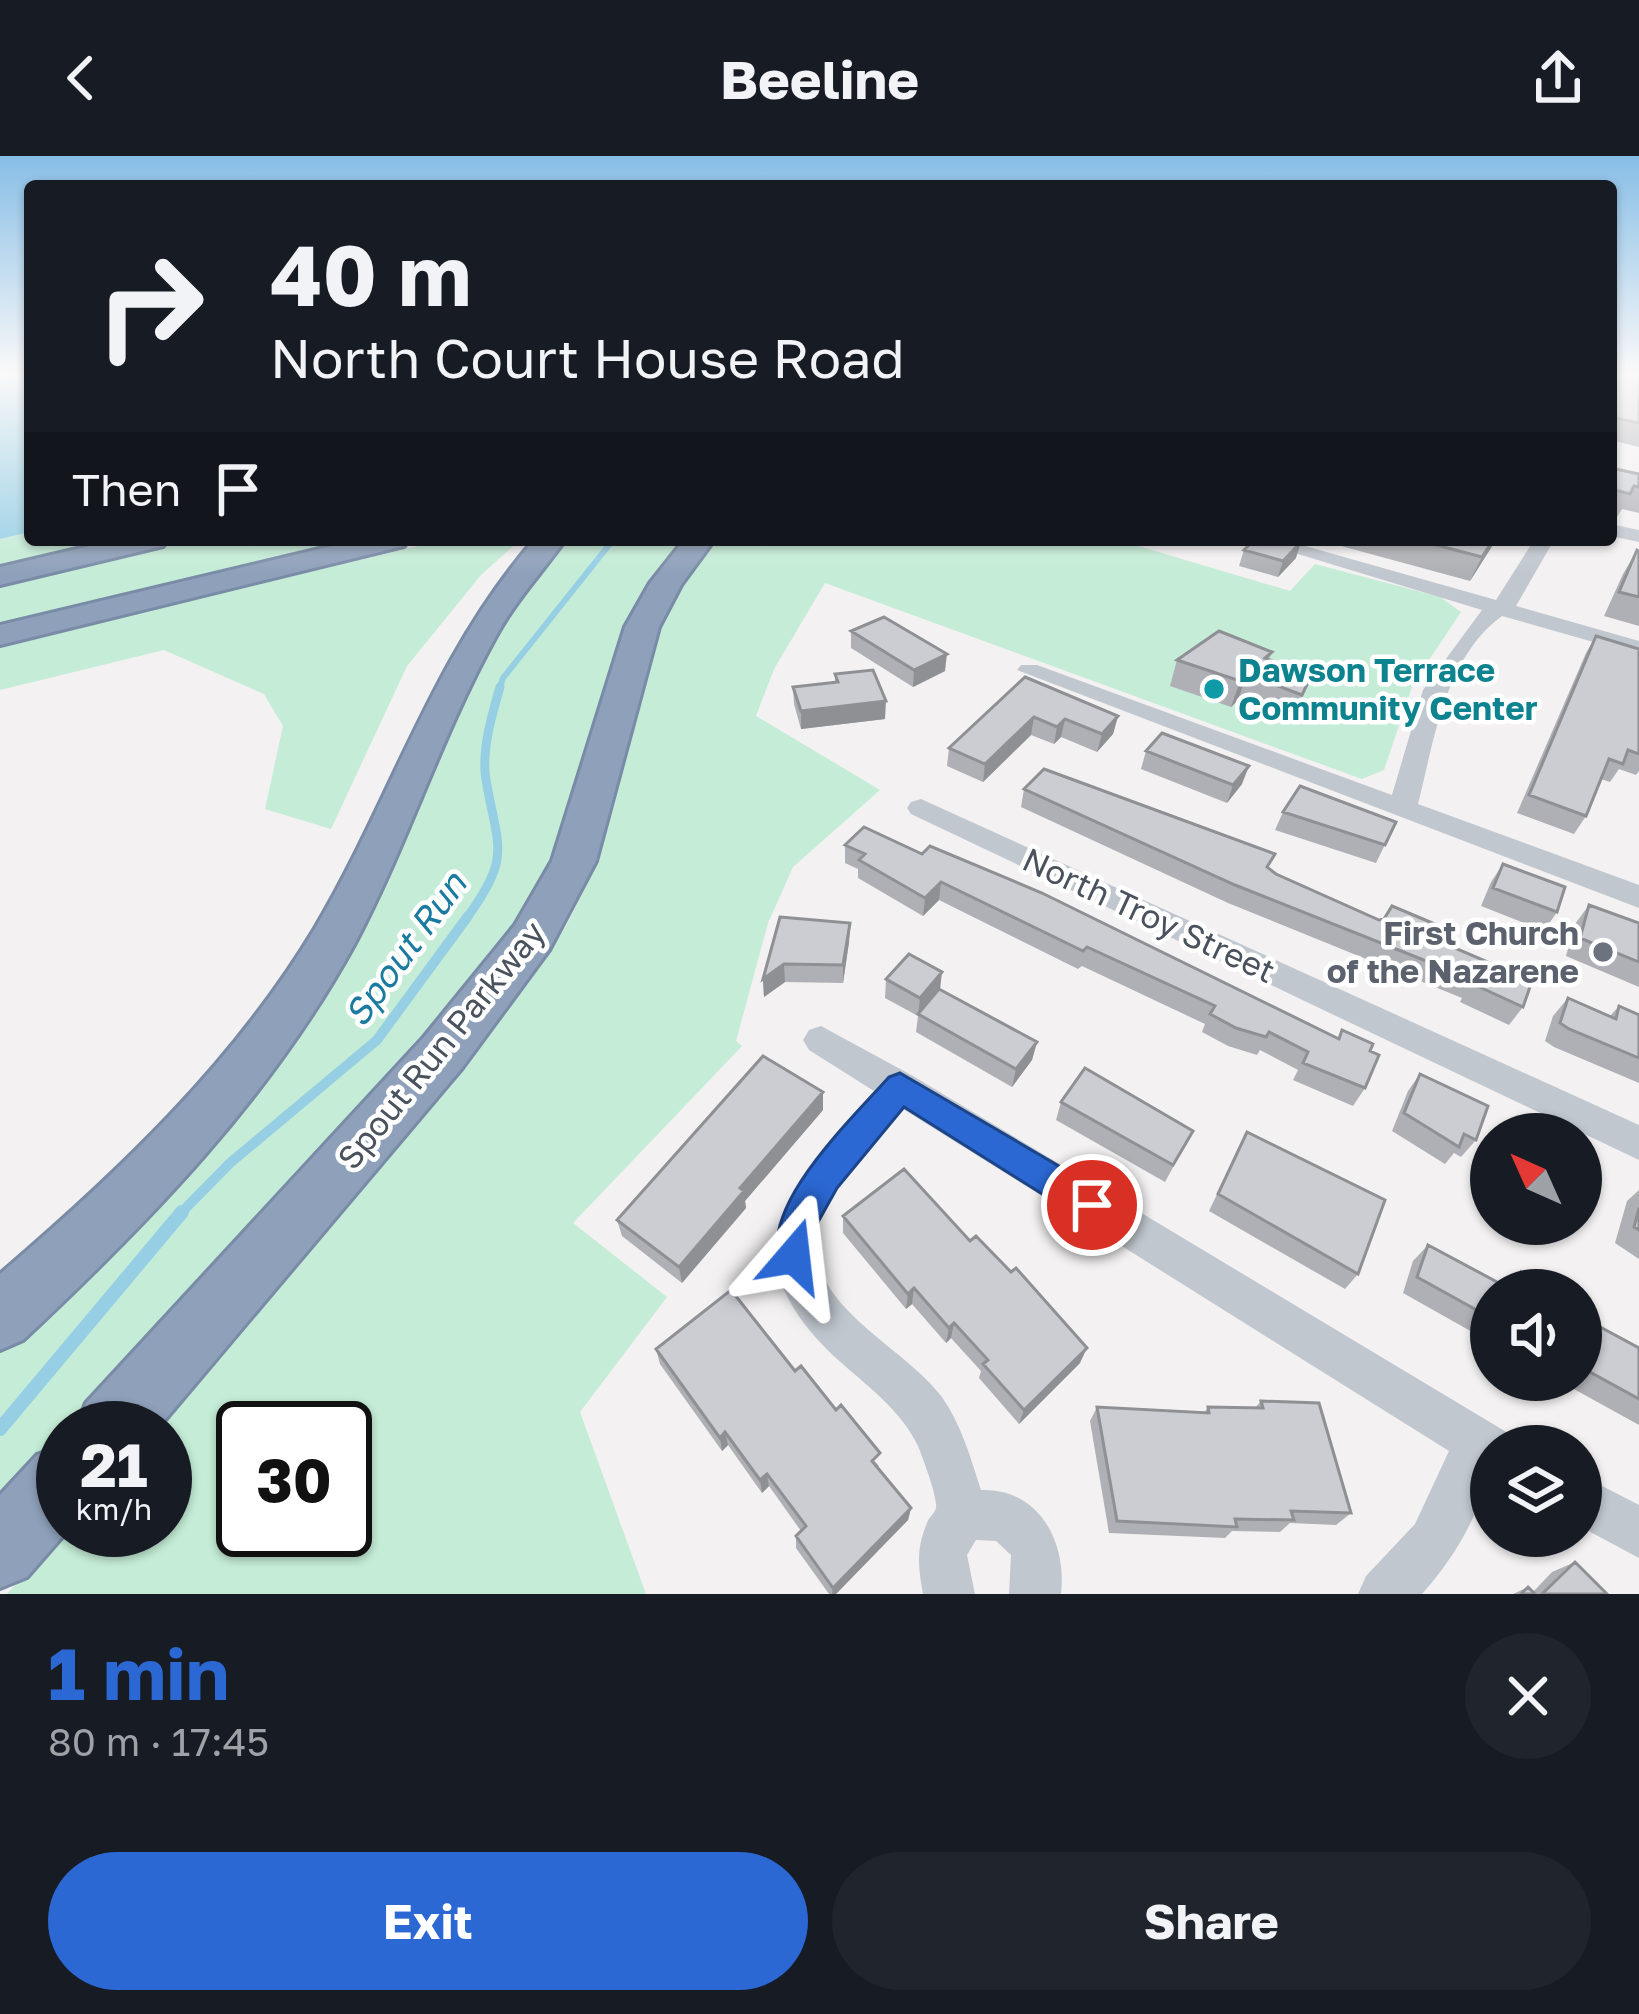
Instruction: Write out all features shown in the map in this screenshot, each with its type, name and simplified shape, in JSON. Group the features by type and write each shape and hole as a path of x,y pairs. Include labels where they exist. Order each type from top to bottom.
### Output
{"highway":[{"path":"0,576 128,546"},
{"path":"0,634 369,546"},
{"path":"0,1317 172,1152 286,1013 366,874 460,665 484,623 545,546"},
{"name":"Spout Run Parkway","path":"135,1401 443,1052 518,958 576,856 592,809 623,668 638,631 664,584 694,546"},
{"path":"0,1550 36,1511"}],"street":[{"path":"1283,546 1639,648"},
{"path":"1403,807 1435,689 1482,620 1510,600 1541,546"},
{"path":"1029,670 1639,897"},
{"name":"North Troy Street","path":"921,808 1639,1142"},
{"path":"820,1040 1470,1436"},
{"path":"900,1087 824,1177 800,1219 794,1256 807,1295 927,1415 963,1516"},
{"path":"1384,1594 1419,1564 1446,1529 1470,1476"},
{"path":"949,1594 941,1571 949,1530 963,1516 980,1510 1016,1523 1038,1562 1044,1591"},
{"path":"1602,1512 1639,1533"}],"green space":[{"path":"24,533 24,546 92,546 0,568 0,539"},
{"path":"153,546 332,546 0,624 0,583"},
{"path":"418,546 513,546 481,575 407,666 331,829 265,809 283,726 264,694 164,650 0,690 0,646"},
{"path":"560,546 685,546 565,844 478,980 92,1401 36,1401 36,1462 0,1501 0,1344 166,1187 489,639"},
{"path":"713,546 1138,546 1290,591 1315,564 1440,597 1461,612 1413,684 1384,770 1362,779 825,583 774,669 756,716 880,790 793,867 768,923 736,1041 742,1046 573,1223 667,1297 580,1412 646,1594 7,1594 40,1557 192,1557 192,1401 175,1401 451,1086 566,926 599,860 649,643 666,604"}],"water":[{"path":"0,440 24,440 24,533 0,539"}],"building":[{"path":"1617,469 1639,474 1639,487 1634,486 1630,494 1617,491"},
{"path":"1248,546 1297,546 1283,561 1244,550"},
{"path":"1440,546 1489,546 1482,557"},
{"path":"1639,551 1639,597 1619,592"},
{"path":"884,617 947,654 914,670 851,631"},
{"path":"1219,631 1272,652 1265,658 1311,676 1302,695 1247,674 1240,681 1177,660"},
{"path":"1596,636 1639,649 1639,754 1628,750 1623,764 1609,759 1586,816 1529,795"},
{"path":"873,670 886,701 801,711 793,687 838,682 835,674"},
{"path":"1025,677 1118,716 1102,734 1065,719 1057,727 1034,717 985,764 949,748"},
{"path":"1162,733 1249,766 1233,785 1146,751"},
{"path":"1044,769 1275,854 1267,867 1276,874 1379,920 1392,906 1435,924 1429,937 1532,981 1523,1007 1473,984 1474,980 1235,885 1024,789"},
{"path":"1300,786 1396,822 1385,845 1283,812"},
{"path":"864,827 922,854 930,846 1042,893 1339,1039 1342,1030 1373,1044 1370,1051 1379,1055 1365,1088 1303,1063 1308,1052 1269,1032 1266,1037 1236,1028 1210,1014 1215,1006 1087,947 1083,951 941,882 925,898 859,860 865,854 845,845"},
{"path":"1503,864 1565,887 1557,912 1493,888"},
{"path":"1589,905 1639,923 1639,962 1580,938"},
{"path":"780,917 850,923 843,965 784,964 763,979"},
{"path":"909,954 942,972 920,998 886,979"},
{"path":"939,989 1037,1042 1016,1069 918,1014"},
{"path":"1568,998 1616,1019 1619,1006 1639,1015 1639,1058 1560,1023"},
{"path":"763,1056 823,1092 679,1267 617,1220"},
{"path":"1085,1068 1193,1131 1173,1165 1061,1102"},
{"path":"1420,1074 1488,1106 1486,1113 1470,1113 1470,1137 1464,1134 1459,1147 1404,1113"},
{"path":"1247,1132 1385,1200 1358,1274 1218,1194"},
{"path":"904,1169 970,1241 976,1236 1011,1272 1016,1268 1087,1348 1024,1410 954,1323 949,1328 914,1288 908,1294 843,1216"},
{"path":"1428,1245 1473,1269 1470,1306 1417,1277"},
{"path":"731,1290 795,1371 801,1366 836,1410 841,1405 880,1453 872,1461 911,1508 833,1588 796,1536 806,1526 767,1474 760,1480 725,1432 720,1438 656,1349"},
{"path":"1602,1328 1639,1348 1639,1399 1602,1379"},
{"path":"1261,1401 1319,1403 1351,1513 1291,1511 1294,1520 1235,1519 1237,1527 1117,1521 1097,1407 1209,1413 1208,1407 1263,1408"},
{"path":"1575,1562 1607,1594 1542,1594"}],"waterway":[{"name":"Spout Run","path":"500,687 608,546"},
{"name":"Spout Run","path":"466,919 496,866 497,838 485,757 500,687"},
{"name":"Spout Run","path":"179,1215 230,1163 377,1040 468,916"},
{"name":"Spout Run","path":"0,1429 182,1212"}],"place":[{"name":"Dawson Terrace Community Center","path":"1214,689"},
{"name":"First Church of the Nazarene","path":"1603,952"}],"route":[{"path":"794,1256 800,1219 824,1177 900,1087 1092,1205"}]}
